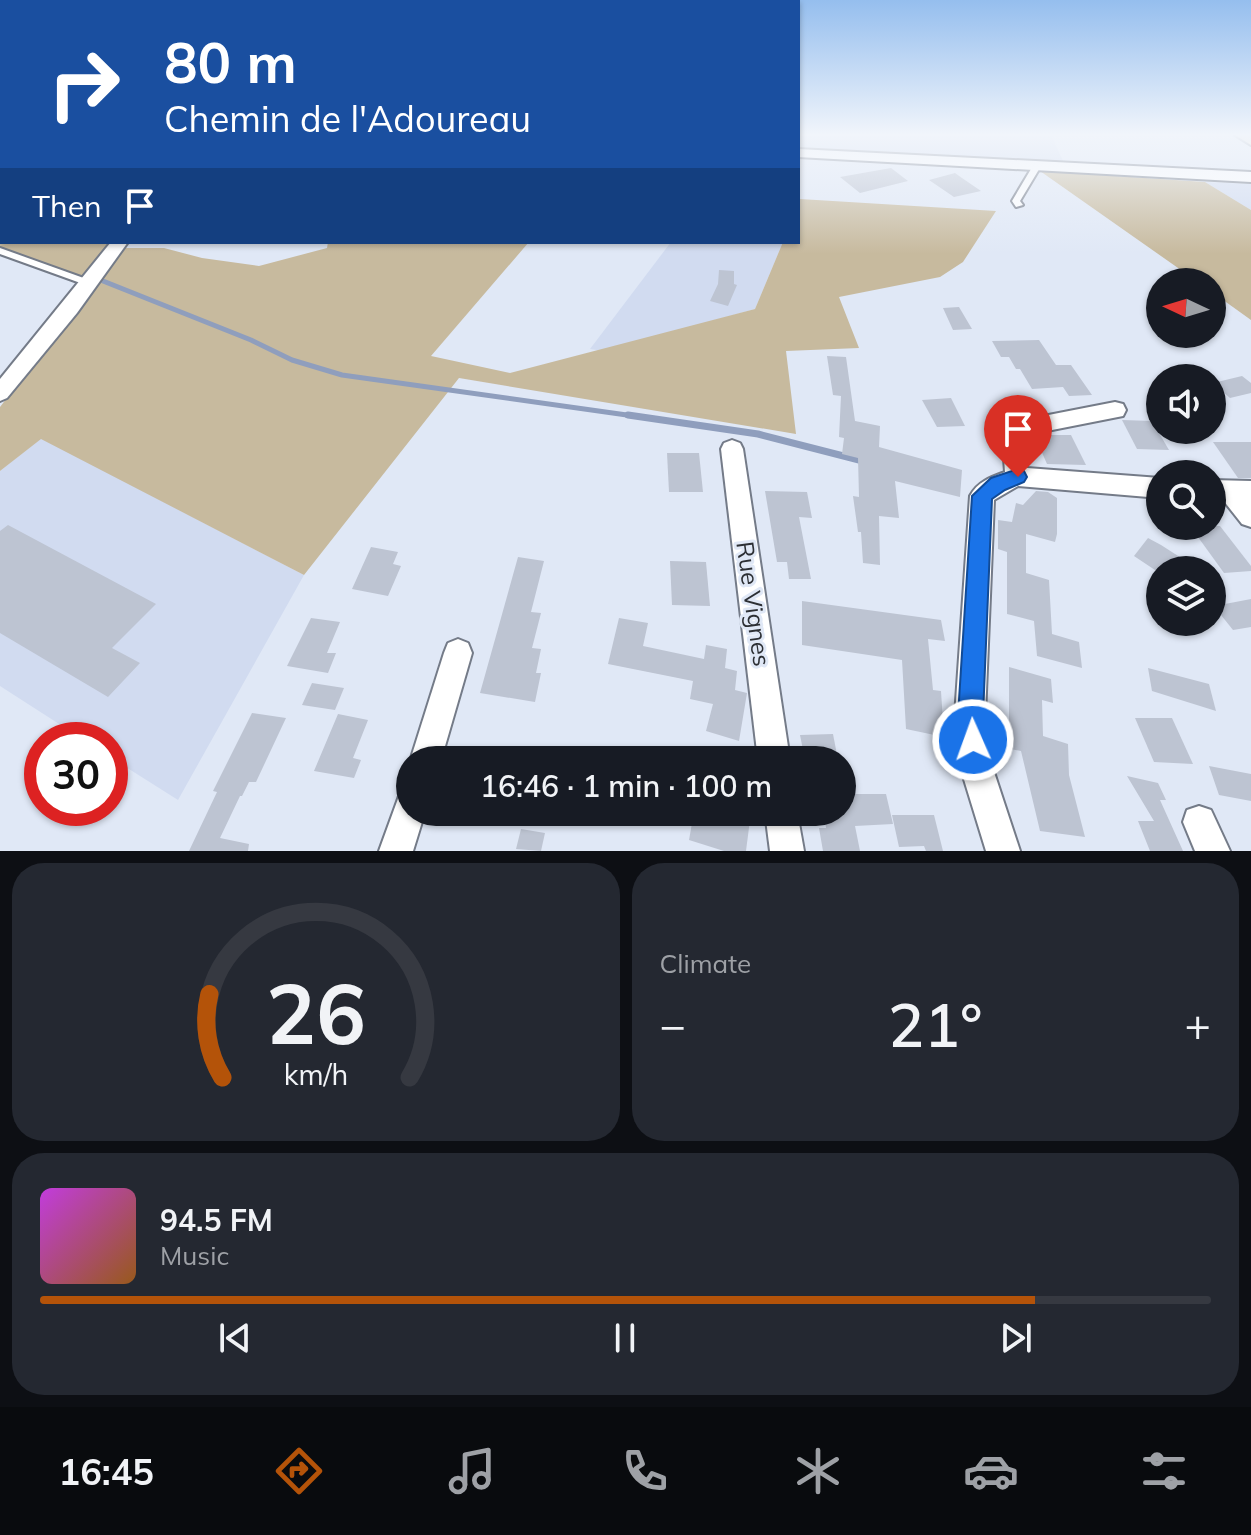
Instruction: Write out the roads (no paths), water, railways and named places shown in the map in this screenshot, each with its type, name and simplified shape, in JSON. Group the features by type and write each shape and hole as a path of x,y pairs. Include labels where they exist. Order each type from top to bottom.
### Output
{"street":[{"path":"1207,175 1251,177"},
{"path":"0,393 118,244"},
{"path":"1018,477 1014,444 1036,425 1115,410"},
{"name":"Rue Vignes","path":"732,449 772,746"},
{"path":"1003,851 975,763 970,716 982,496 998,484 1018,477 1146,487"},
{"path":"1231,491 1251,517"},
{"path":"429,746 458,653"},
{"path":"396,851 404,826"},
{"path":"783,826 787,851"}],"lane":[{"path":"1019,205 1016,201 1032,175"},
{"path":"0,251 89,283"}],"waterway":[{"path":"103,281 251,340 292,360 342,375 641,417"},
{"path":"628,415 758,434 863,461"}]}
